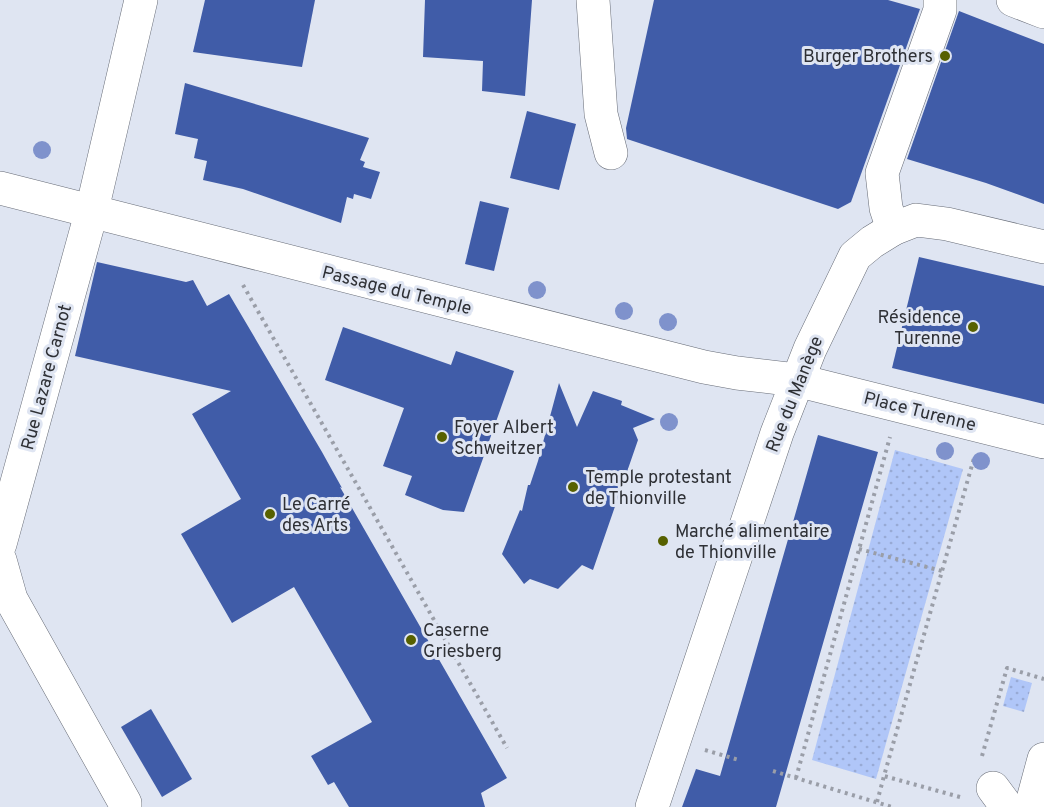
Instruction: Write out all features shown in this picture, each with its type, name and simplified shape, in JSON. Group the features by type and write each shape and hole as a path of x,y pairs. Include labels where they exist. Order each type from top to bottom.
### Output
{"street":[{"name":"Rue Lazare Carnot","path":"0,544 92,210 141,0"},
{"path":"593,0 601,114 611,153"},
{"path":"893,229 886,208 882,173 940,10 940,0"},
{"path":"1012,0 1044,12"},
{"name":"Passage du Temple","path":"0,188 704,367 737,374 796,380"},
{"name":"Rue du Manège","path":"652,807 796,380 855,256 893,229 916,220 947,224 1044,247"},
{"name":"Place Turenne","path":"796,380 1044,442"},
{"path":"0,560 11,599 120,794 125,807"},
{"path":"1031,807 1044,759"}],"path":[{"path":"216,244 247,293 507,748"},
{"path":"796,778 891,436"},
{"path":"877,802 974,457"},
{"path":"859,549 942,571"},
{"path":"884,776 987,791 1007,668 1044,679"},
{"path":"697,748 739,760"},
{"path":"772,771 892,807"}],"shaded area":[{"path":"895,450 963,469 876,779 812,760"},
{"path":"1011,677 1032,683 1024,712 1003,706"}],"building":[{"path":"205,0 315,0 302,67 193,52"},
{"path":"425,0 532,0 525,96 482,91 483,61 423,57"},
{"path":"654,0 888,0 920,9 851,202 838,209 627,139 626,128"},
{"path":"959,11 1044,44 1044,204 986,183 907,159"},
{"path":"185,83 369,138 360,160 365,162 363,167 380,172 371,199 354,194 353,199 347,197 341,223 243,189 203,180 207,161 194,158 198,139 175,134"},
{"path":"527,111 576,124 559,190 510,178"},
{"path":"480,201 509,208 494,271 465,264"},
{"name":"Résidence Turenne","path":"919,257 1044,286 1044,404 892,368"},
{"name":"Le Carré des Arts","path":"97,262 186,282 193,280 207,306 229,294 322,452 507,778 481,793 485,807 349,807 334,782 328,785 311,756 372,722 294,587 232,623 181,534 241,499 192,414 231,391 75,356"},
{"name":"Foyer Albert Schweitzer","path":"343,327 451,365 456,351 514,371 464,512 443,510 405,495 412,476 383,466 404,408 325,380"},
{"name":"Temple protestant de Thionville","path":"559,383 577,427 593,391 622,401 621,405 655,419 633,428 638,440 593,570 582,565 558,589 530,579 524,584 502,554 520,510 522,511"},
{"path":"818,435 878,452 776,807 682,807 696,769 720,776"},
{"path":"151,709 192,779 162,797 121,727"}],"place":[{"name":"Burger Brothers","path":"945,56"},
{"name":"Résidence Turenne","path":"973,327"},
{"name":"Foyer Albert Schweitzer","path":"442,437"},
{"name":"Temple protestant de Thionville","path":"573,487"},
{"name":"Le Carré des Arts","path":"270,514"},
{"name":"Marché alimentaire de Thionville","path":"663,541"},
{"name":"Caserne Griesberg","path":"411,640"}]}
